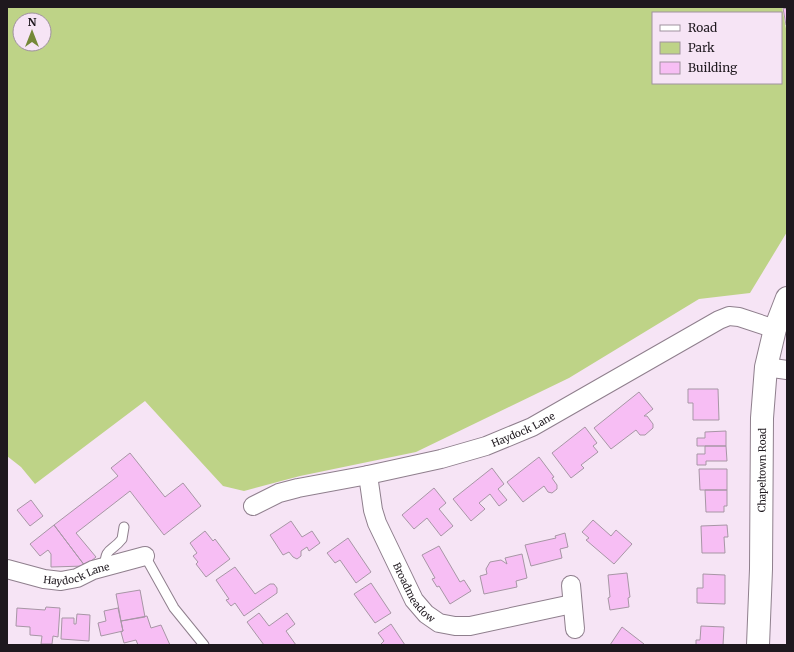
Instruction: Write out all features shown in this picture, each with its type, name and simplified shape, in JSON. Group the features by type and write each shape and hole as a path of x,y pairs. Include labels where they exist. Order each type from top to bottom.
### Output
{"main road":[{"name":"Chapeltown Road","path":"758,645 761,569 762,418 766,367 775,329 787,298"}],"street":[{"name":"Haydock Lane","path":"252,506 280,493 298,488 441,459 478,448 532,427 719,320 729,316 739,317 775,329"},
{"path":"766,367 787,370"},
{"name":"Broadmeadow","path":"368,475 373,510 383,538 414,600 426,614 439,623 455,626 470,626 572,604"},
{"name":"Haydock Lane","path":"7,569 44,579 61,581 77,578 105,566 145,556"},
{"path":"571,585 575,629"}],"lane":[{"path":"105,566 106,552 122,539 124,527"},
{"path":"145,556 174,608 204,645"}],"green space":[{"path":"7,7 782,7 787,34 787,232 750,293 699,299 569,378 416,452 300,476 244,491 223,486 145,401 35,484 21,467 7,456"}],"building":[{"path":"783,8 787,9 787,25 786,25"},
{"path":"688,389 718,389 719,420 693,420 693,403 688,403"},
{"path":"639,392 653,409 644,416 647,416 653,424 653,428 645,435 640,435 636,430 611,449 594,428"},
{"path":"585,427 597,443 593,446 598,452 581,465 584,468 571,478 552,453"},
{"path":"726,431 726,446 697,446 697,438 705,438 705,432"},
{"path":"705,446 726,446 727,461 706,461 706,465 697,465 697,454 705,454"},
{"path":"130,453 165,497 183,483 201,506 164,535 130,491 76,533 96,557 85,566 54,525 118,476 111,468"},
{"path":"539,457 554,477 552,478 557,485 557,489 552,493 548,492 544,486 523,502 507,482"},
{"path":"492,468 504,484 498,489 507,500 499,506 490,494 479,503 485,509 471,521 453,499"},
{"path":"699,469 727,469 727,490 700,490"},
{"path":"434,488 446,503 439,509 453,526 441,536 427,518 414,529 402,515"},
{"path":"705,490 727,490 727,506 724,506 724,512 706,512"},
{"path":"31,500 43,516 30,526 17,510"},
{"path":"593,520 611,536 616,530 632,544 614,564 586,540 589,538 582,532"},
{"path":"291,521 302,537 312,531 320,543 309,551 307,547 301,551 301,556 297,559 289,552 283,555 270,535"},
{"path":"54,525 85,566 51,567 51,554 48,550 40,556 30,544"},
{"path":"727,525 728,537 724,537 725,553 702,553 701,526"},
{"path":"205,531 213,541 215,539 230,559 206,577 196,564 198,562 193,556 197,553 190,543"},
{"path":"565,533 568,547 560,549 562,558 531,566 525,545 556,538 555,536"},
{"path":"348,538 371,572 356,583 340,560 335,563 327,553"},
{"path":"439,546 460,582 464,580 471,591 450,604 439,586 437,587 432,579 435,578 422,555"},
{"path":"522,554 527,578 516,581 517,587 484,594 480,576 487,574 486,569 490,562 501,560 507,564 505,558"},
{"path":"235,567 255,594 270,584 274,584 277,588 277,593 244,616 235,603 231,606 226,600 229,599 216,580"},
{"path":"627,573 630,597 628,598 629,607 610,610 608,598 610,597 608,575"},
{"path":"703,574 725,575 725,604 697,603 697,588 703,588"},
{"path":"371,583 391,613 375,623 354,594"},
{"path":"140,590 145,617 121,621 116,594"},
{"path":"46,607 60,608 58,637 53,636 52,644 41,644 42,636 30,635 30,627 16,626 17,608 45,610"},
{"path":"118,608 123,631 101,636 98,623 106,621 104,611"},
{"path":"259,613 269,626 287,613 295,624 286,631 296,645 264,645 247,622"},
{"path":"77,614 90,615 89,641 61,639 62,618 74,618 74,624 76,624"},
{"path":"147,616 151,628 161,625 170,645 138,645 136,640 124,643 121,632 123,631 121,621"},
{"path":"391,624 405,645 381,644 384,641 378,633"},
{"path":"701,626 724,627 723,645 696,645 696,640 700,640"},
{"path":"622,627 644,644 610,645"}]}
